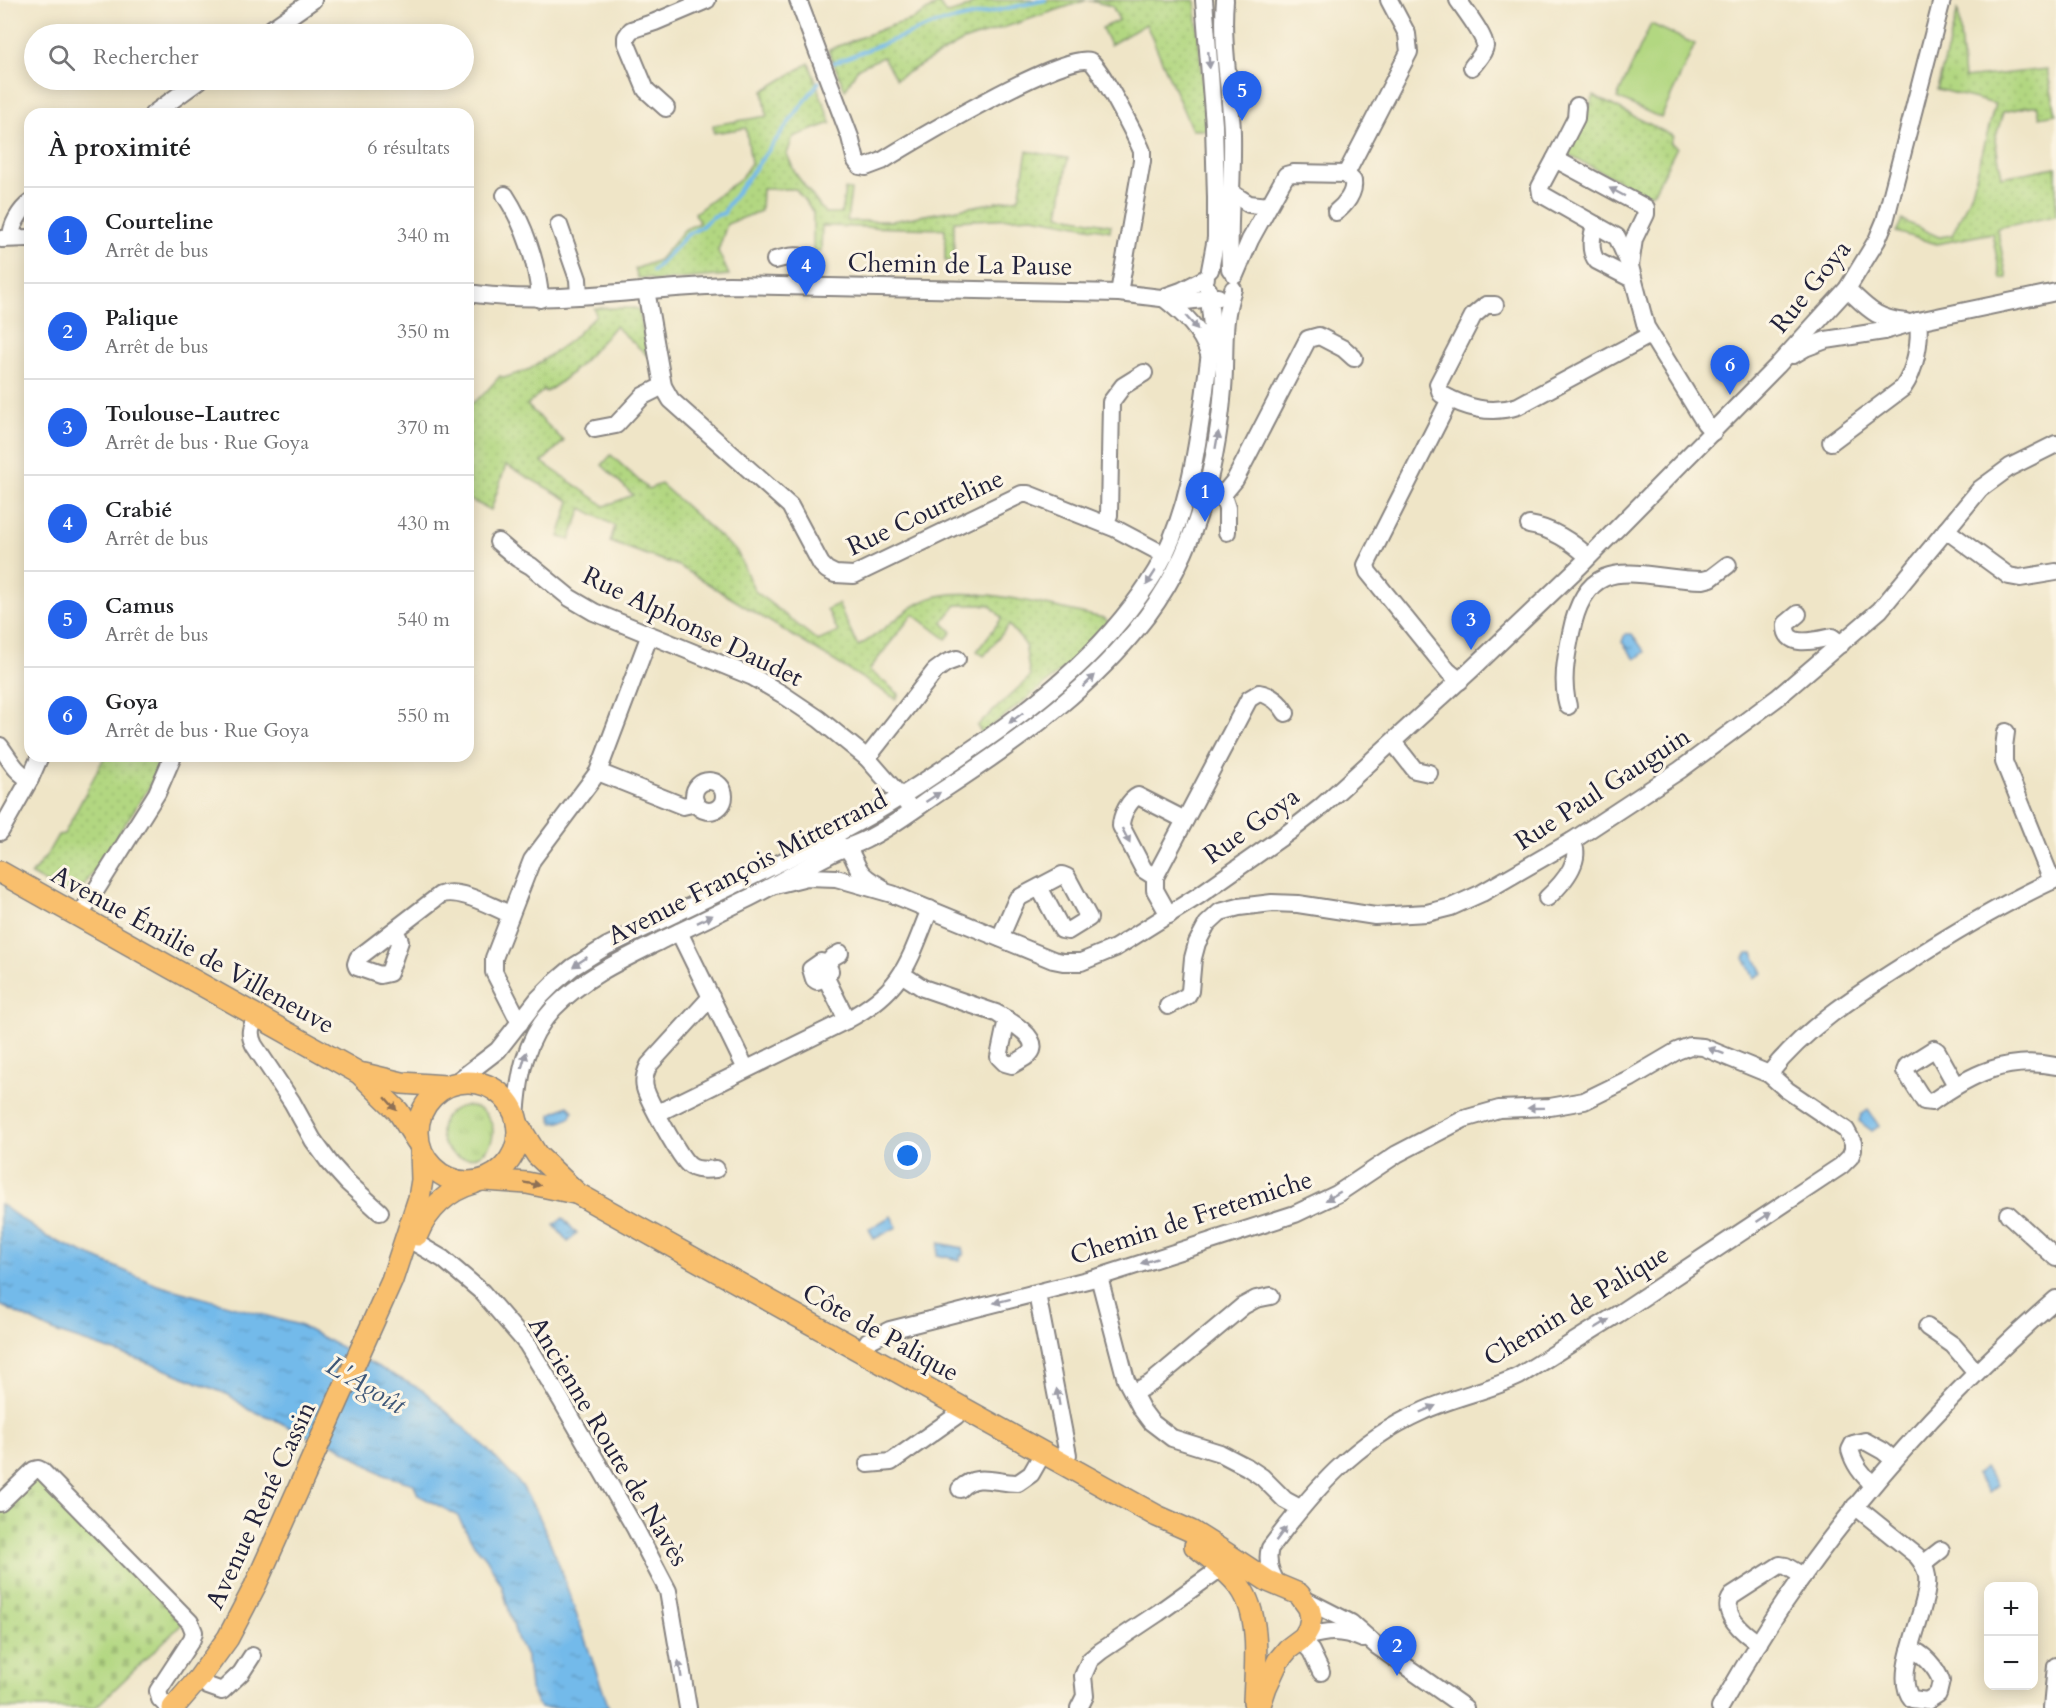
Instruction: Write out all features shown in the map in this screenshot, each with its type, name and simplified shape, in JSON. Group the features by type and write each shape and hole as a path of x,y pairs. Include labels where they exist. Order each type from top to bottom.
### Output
{"main road":[{"name":"Avenue Émilie de Villeneuve","path":"0,872 359,1072 402,1083 451,1084"},
{"name":"Avenue Émilie de Villeneuve","path":"359,1072 398,1111 419,1147"},
{"path":"470,1081 486,1084 510,1103 517,1120 518,1137 507,1163 497,1173 479,1181 461,1183 437,1173 428,1164 419,1147 417,1124 423,1108 433,1095 451,1084 470,1081"},
{"name":"Côte de Palique","path":"517,1120 537,1155 578,1194"},
{"name":"Avenue René Cassin","path":"392,1280 419,1198 422,1180 419,1147"},
{"name":"Côte de Palique","path":"479,1181 527,1182 578,1194 865,1346 961,1407 1043,1453 1066,1459 1157,1516"},
{"name":"Avenue René Cassin","path":"171,1708 199,1678 228,1638 255,1586 392,1280 423,1222 435,1207 460,1186 479,1181"},
{"path":"1157,1516 1221,1568 1240,1588 1247,1601 1257,1647 1254,1708"},
{"path":"1157,1516 1218,1548 1253,1573 1299,1594 1310,1608 1309,1628 1282,1655 1259,1708"},
{"path":"1282,1587 1260,1598 1253,1615 1253,1624 1256,1632 1268,1644 1276,1647 1299,1640"}],"street":[{"path":"278,24 313,0"},
{"path":"666,108 646,90 626,42 627,32 707,0"},
{"name":"Avenue François Mitterrand","path":"517,1120 520,1073 532,1037 545,1018 570,993 599,972 775,885 837,846 901,796 1012,722 1054,689 1094,650 1147,585 1164,555 1187,490 1201,422 1210,357 1230,192 1232,131 1224,28 1225,0"},
{"path":"1346,174 1409,52 1407,34 1389,0"},
{"path":"1458,0 1483,39 1485,46 1472,67"},
{"name":"Rue Goya","path":"775,885 807,877 836,878 892,894 1053,960 1063,963 1081,962 1115,948 1169,915 1289,832 1460,681 1584,561 1777,366 1847,289 1868,256 1885,221 1942,0"},
{"path":"801,1 850,137 851,149 860,166 866,167 882,161 988,99 1069,62 1088,60 1096,65 1142,151 1143,161 1119,293"},
{"name":"Avenue François Mitterrand","path":"451,1084 492,1056 506,1042 538,999 554,983 591,955 837,846 857,848 1045,720 1107,663 1137,629 1173,578 1214,491 1222,404 1225,316 1216,238 1214,125 1204,1"},
{"path":"161,108 186,90"},
{"path":"1577,106 1576,118 1555,159 1535,186 1543,196 1617,237 1631,272 1646,327 1705,423 1713,432"},
{"path":"1555,159 1646,208 1646,214 1634,239 1631,272"},
{"path":"1220,279 1250,240 1283,178 1289,173 1346,174 1353,181 1354,186 1346,202 1336,212"},
{"path":"1230,192 1249,204 1268,206"},
{"path":"505,195 518,218 535,266 540,299"},
{"path":"5,238 11,232 24,208"},
{"path":"559,225 578,279 579,296"},
{"path":"1596,225 1593,230 1591,251 1593,256 1597,261 1631,272"},
{"path":"5,238 24,238"},
{"path":"775,260 789,256 809,259 811,286"},
{"name":"Chemin de La Pause","path":"474,294 540,299 684,286 729,285 1119,293 1163,297 1186,302 1220,279"},
{"path":"1847,289 1872,312 1886,320 1914,322"},
{"name":"Rue Courteline","path":"646,290 663,386 671,400 790,506 821,564 835,574 854,575 1022,494 1034,495 1105,524 1164,555"},
{"path":"1815,324 1817,334 1834,339 1884,331 1914,322 2056,292"},
{"path":"1163,297 1200,332 1210,357"},
{"path":"1777,366 1804,348 1868,325 1869,317 1863,304"},
{"path":"1495,305 1486,305 1473,316 1438,384 1441,394 1450,399 1469,407 1488,411 1511,408 1524,403 1650,335"},
{"path":"1831,442 1903,388 1908,381 1919,337 1914,322"},
{"path":"1227,532 1225,498 1214,491 1235,480 1308,339 1319,336 1344,349 1354,358"},
{"path":"1105,524 1109,515 1111,402 1123,386 1144,373"},
{"path":"595,429 616,425 643,396 663,386"},
{"path":"1450,399 1366,565 1368,572 1448,670 1460,681"},
{"name":"Rue Paul Gauguin","path":"1213,917 1239,907 1272,903 1298,904 1374,916 1427,913 1451,907 1482,893 1572,841 1636,800 1711,748 1777,698 1887,602 1971,498 1989,481 2010,467 2056,444"},
{"path":"1529,525 1540,527 1576,545 1594,582"},
{"path":"1946,530 2009,576 2020,578 2056,572"},
{"name":"Rue Alphonse Daudet","path":"498,542 578,603 602,616 753,677 782,694 819,719 867,758 912,811"},
{"path":"1568,706 1563,682 1572,625 1584,596 1594,582 1610,575 1627,573 1703,580 1711,578 1728,565"},
{"path":"1798,614 1792,616 1786,624 1786,632 1791,638 1804,642 1832,637 1841,644"},
{"path":"520,1023 499,983 493,965 510,914 532,860 598,772 649,636"},
{"path":"867,758 935,671 957,659"},
{"path":"1169,915 1155,890 1155,877 1249,699 1258,693 1264,694 1277,701 1286,713"},
{"path":"1769,1074 1802,1038 1878,981 1946,938 2054,880 2004,762 2006,732"},
{"path":"1393,742 1415,770 1429,772"},
{"path":"0,746 22,776 30,779"},
{"path":"0,832 37,762"},
{"path":"79,916 157,793 170,762"},
{"path":"598,772 683,806 696,803"},
{"path":"1155,877 1144,870 1121,826 1132,800 1134,797 1141,797 1185,820"},
{"path":"1547,898 1564,880 1574,860 1576,850 1572,841"},
{"path":"836,878 829,864 837,846"},
{"name":"Rue Goya","path":"837,846 865,876 892,894"},
{"path":"1000,938 1015,901 1039,887"},
{"path":"395,930 440,895 448,892 458,893 510,914"},
{"path":"1168,1006 1187,996 1190,991 1197,943 1202,931 1213,917 1198,896"},
{"path":"658,1113 873,1005 903,975 930,909"},
{"path":"679,932 746,1069"},
{"path":"831,965 847,1020"},
{"path":"903,975 923,988 1007,1019"},
{"path":"711,997 649,1065 645,1072 645,1089 682,1159 694,1168 716,1169"},
{"path":"257,1016 250,1029 254,1045 292,1102 313,1140 347,1182 380,1212"},
{"name":"Chemin de Fretemiche","path":"865,1346 899,1327 1099,1277 1241,1233 1308,1209 1337,1194 1407,1148 1464,1119 1499,1109 1550,1107 1584,1101 1688,1046 1696,1045 1715,1050 1769,1074"},
{"path":"1956,1085 2005,1065 2030,1062 2056,1066"},
{"name":"Chemin de Palique","path":"1282,1587 1272,1573 1269,1551 1300,1508 1343,1461 1371,1440 1419,1413 1504,1384 1520,1376 1618,1314 1846,1162 1853,1150 1853,1143 1846,1130 1787,1090 1769,1074"},
{"path":"2008,1214 2056,1258"},
{"name":"Ancienne Route de Navès","path":"414,1242 443,1259 473,1283 527,1344 561,1400 668,1591 688,1708"},
{"path":"1099,1277 1121,1364 1132,1393 1142,1410 1161,1431 1172,1438 1220,1453 1247,1467 1262,1477 1284,1500 1300,1508"},
{"path":"1032,1294 1038,1299 1066,1459"},
{"path":"1132,1393 1151,1383 1243,1306 1257,1299 1271,1296"},
{"path":"1720,1708 1758,1642 1803,1576 1873,1484 1933,1416 1976,1372 2056,1299"},
{"path":"1927,1327 1953,1345 1976,1372"},
{"path":"868,1464 891,1462 956,1416 961,1407"},
{"path":"1873,1484 1864,1477 1854,1461 1850,1450 1853,1444 1865,1441 1894,1460"},
{"path":"960,1489 965,1484 980,1479 1018,1483 1031,1474 1043,1453"},
{"path":"0,1503 34,1470 42,1471 190,1622 194,1629 192,1639 158,1690 160,1699 171,1708"},
{"path":"1855,1506 1917,1556 1928,1575 1927,1588 1911,1649"},
{"path":"1923,1564 1941,1550"},
{"path":"1758,1642 1739,1628 1728,1610 1729,1600 1780,1565 1803,1576"},
{"path":"1079,1708 1085,1696 1083,1676 1090,1660 1221,1568"},
{"path":"1304,1599 1351,1623 1377,1646 1465,1708"},
{"path":"1299,1640 1328,1631 1338,1631 1377,1646"},
{"path":"1299,1640 1311,1651 1321,1672"},
{"path":"199,1678 208,1686 222,1691 241,1674 252,1656"},
{"path":"2052,1708 2056,1666"}],"green space":[{"path":"978,0 1087,0 963,41 896,79 883,57 858,68 845,90 828,50 914,19 939,3 946,14 962,10"},
{"path":"1087,0 1195,0 1207,130 1192,130 1146,24 1110,45 1102,28 1119,20 1112,6"},
{"path":"1958,9 1964,78 2047,69 2056,114 2040,117 2037,105 2003,112 1995,140 2002,177 2056,167 2056,216 1997,228 2007,278 2001,279 1992,233 1937,244 1896,232 1902,220 1939,237 1952,235 1972,192 1995,104 1937,89"},
{"path":"1651,24 1695,44 1661,118 1617,98"},
{"path":"809,63 831,123 793,137 787,154 795,173 825,213 841,213 845,189 851,190 847,221 892,221 1019,198 1027,151 1068,158 1059,215 1111,225 1110,231 1033,217 954,221 954,261 945,261 945,229 822,226 821,251 813,251 813,212 796,189 762,189 761,211 727,224 718,251 729,275 653,281 650,278 638,278 635,269 659,260 685,229 699,223 695,213 740,179 751,163 746,128 714,133 713,125 767,116 763,91"},
{"path":"1594,96 1673,136 1670,143 1677,147 1654,192 1645,194 1570,156 1567,152"},
{"path":"594,308 635,308 639,310 648,356 615,326 575,370 546,392 544,390 527,405 564,441 542,462 605,506 633,495 602,465 611,455 648,489 661,484 737,552 755,591 818,641 838,632 827,609 838,604 858,646 921,602 948,594 992,595 1016,599 1104,618 1110,623 1049,681 982,733 977,726 1030,677 1025,644 1009,625 984,656 977,651 1002,618 990,605 956,605 942,622 952,632 946,639 913,614 869,670 899,694 896,699 679,566 610,542 615,526 582,508 570,540 559,537 570,501 506,465 491,510 474,502 474,402 500,376 504,378 530,369 571,340 596,315"},
{"path":"102,762 160,762 150,786 82,889 68,895 31,875 46,856 58,835 64,834"},
{"path":"467,1106 477,1108 485,1114 491,1122 493,1132 491,1142 485,1150 477,1156 467,1158 457,1156 449,1150 443,1142 441,1132 443,1122 449,1114 457,1108"},
{"path":"38,1474 183,1623 95,1708 0,1708 0,1512"}],"water":[{"path":"1625,634 1632,634 1645,652 1635,659 1622,642"},
{"path":"1747,953 1753,953 1763,973 1754,978 1744,958"},
{"path":"568,1106 573,1111 571,1117 553,1123 551,1114"},
{"path":"1868,1110 1879,1126 1872,1131 1859,1121 1861,1115"},
{"name":"L'Agoût","path":"0,1204 47,1237 157,1285 299,1325 424,1391 484,1446 522,1486 540,1518 557,1559 609,1708 540,1708 530,1689 527,1659 517,1638 502,1586 457,1515 418,1495 414,1484 384,1475 336,1445 304,1435 272,1418 249,1410 229,1395 149,1363 55,1332 0,1305"},
{"path":"891,1216 897,1227 874,1239 869,1229"},
{"path":"563,1218 577,1234 568,1242 554,1225"},
{"path":"939,1243 962,1248 964,1255 960,1257 960,1260 937,1255"},
{"path":"1985,1468 1998,1485 1989,1492 1976,1475"}],"waterway":[{"path":"833,63 935,24 1045,0"},
{"path":"653,271 687,235 712,217 724,213 819,82"}],"place":[{"name":"Camus","path":"1242,121"},
{"name":"Crabié","path":"806,296"},
{"name":"Goya","path":"1730,395"},
{"name":"Courteline","path":"1205,522"},
{"name":"Toulouse-Lautrec","path":"1471,650"},
{"name":"Palique","path":"1397,1676"}]}
